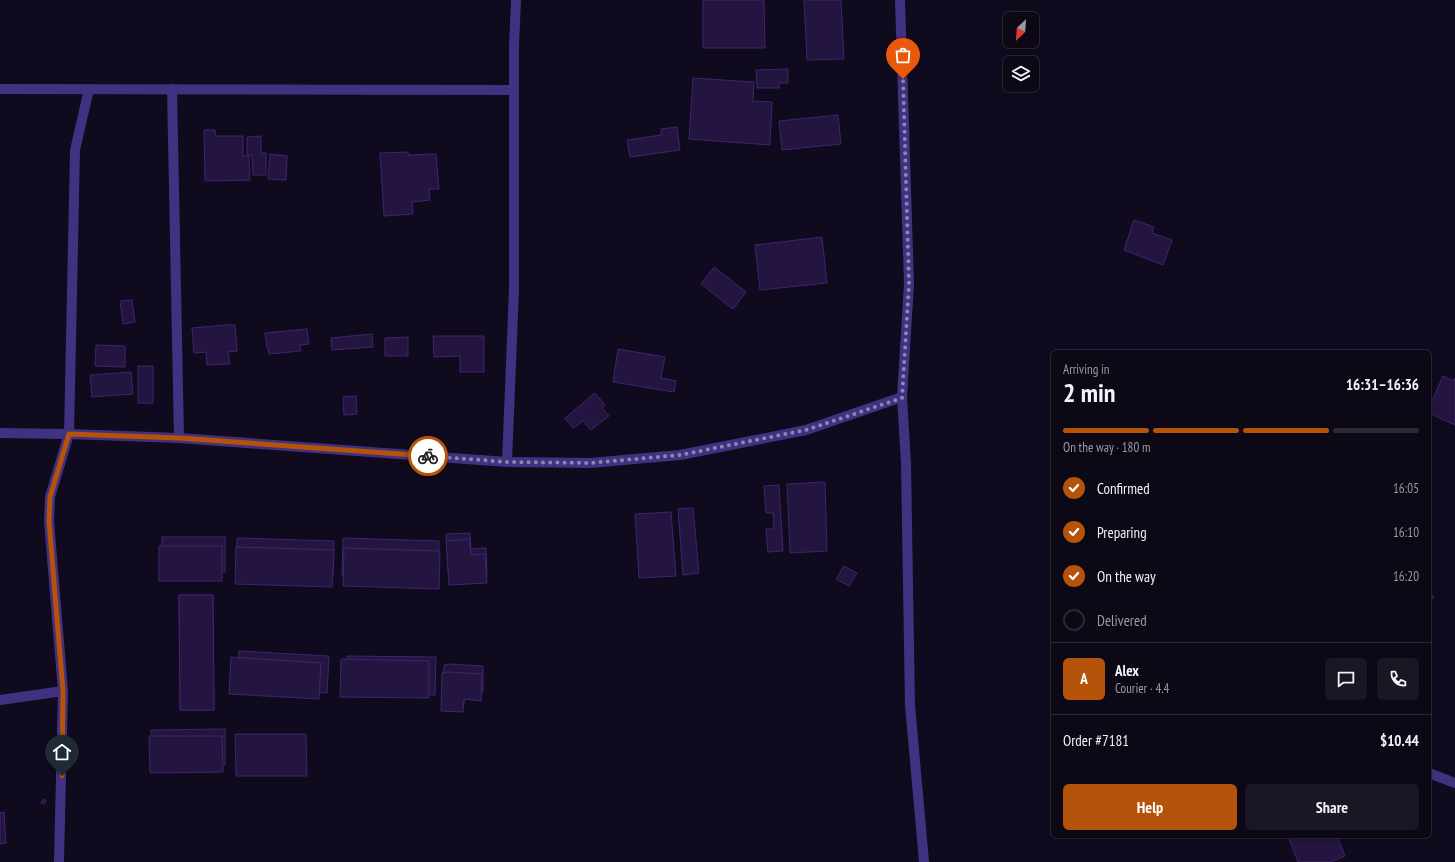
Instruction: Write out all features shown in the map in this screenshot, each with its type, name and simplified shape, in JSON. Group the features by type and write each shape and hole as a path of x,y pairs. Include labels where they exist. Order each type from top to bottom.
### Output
{"street":[{"path":"507,462 514,289 514,45 516,0"},
{"path":"900,0 909,284 902,398 906,464 910,705 924,862"},
{"path":"0,89 514,90"},
{"path":"60,862 63,691 49,521 50,497 69,434 74,150 89,89"},
{"path":"172,89 179,438"},
{"path":"0,433 179,438 507,462 590,463 680,455 806,430 902,398"},
{"path":"0,700 63,691"},
{"path":"1431,774 1455,783"}],"building":[{"path":"703,0 764,0 765,48 703,48"},
{"path":"804,0 841,0 844,59 807,60"},
{"path":"788,69 788,83 779,83 779,88 757,88 756,70"},
{"path":"693,78 754,82 753,101 772,102 770,145 689,139"},
{"path":"838,115 841,144 782,150 779,121"},
{"path":"677,127 680,150 630,157 627,140 661,135 661,129"},
{"path":"204,130 215,130 216,136 243,136 243,156 249,156 250,180 205,181"},
{"path":"261,136 261,153 266,153 266,175 253,175 252,155 247,155 247,137"},
{"path":"408,152 408,155 436,154 439,189 429,189 430,200 412,202 413,214 384,216 380,153"},
{"path":"270,154 287,156 286,180 268,179"},
{"path":"1134,220 1154,227 1152,233 1172,240 1163,265 1124,250"},
{"path":"822,237 827,283 760,290 755,245"},
{"path":"714,267 746,292 733,309 701,284"},
{"path":"132,300 135,322 123,324 120,301"},
{"path":"235,325 237,351 228,352 230,364 207,365 206,352 194,353 192,328"},
{"path":"307,329 309,344 300,345 301,351 269,354 265,333"},
{"path":"372,334 373,347 332,350 331,338"},
{"path":"433,336 484,336 484,372 460,372 460,356 434,357"},
{"path":"408,337 408,356 385,356 385,338"},
{"path":"96,345 125,346 125,367 95,366"},
{"path":"618,349 665,357 661,378 676,381 674,392 613,382"},
{"path":"138,366 153,366 153,403 138,403"},
{"path":"131,372 133,394 92,397 90,375"},
{"path":"1443,376 1454,381 1455,378 1455,425 1431,414 1431,403"},
{"path":"595,393 605,405 602,408 609,416 591,430 583,421 573,428 565,418"},
{"path":"356,396 357,414 344,415 343,397"},
{"path":"825,482 827,551 790,553 787,484"},
{"path":"779,485 783,551 768,552 766,529 774,529 773,513 766,513 764,486"},
{"path":"693,508 699,573 683,575 678,509"},
{"path":"671,512 676,576 639,578 635,514"},
{"path":"470,533 471,549 486,548 487,576 449,579 446,534"},
{"path":"162,537 225,537 225,572 162,572"},
{"path":"237,538 334,541 333,577 236,575"},
{"path":"343,538 439,541 438,578 342,576"},
{"path":"469,539 471,555 485,554 487,583 449,585 446,541"},
{"path":"159,546 222,546 222,581 159,581"},
{"path":"236,547 334,550 332,587 235,584"},
{"path":"344,548 440,551 439,589 343,586"},
{"path":"844,566 857,573 849,586 836,579"},
{"path":"179,595 213,595 214,710 180,710"},
{"path":"179,595 213,595 214,710 180,710"},
{"path":"239,651 329,656 327,693 237,688"},
{"path":"347,656 436,657 435,695 347,694"},
{"path":"231,657 321,663 319,699 229,694"},
{"path":"341,659 429,661 429,698 340,697"},
{"path":"444,665 483,666 483,692 465,692 464,703 442,703"},
{"path":"442,673 482,674 481,701 464,699 463,712 441,711"},
{"path":"225,729 225,765 152,766 151,730"},
{"path":"235,734 306,734 307,776 236,776"},
{"path":"149,736 222,736 223,772 150,773"},
{"path":"43,799 46,801 44,804 41,803"},
{"path":"4,812 6,843 0,844 0,813"},
{"path":"1289,838 1338,838 1345,856 1330,862 1298,862"}],"way so far":[{"path":"428,456 507,462 590,463 680,455 806,430 902,398 909,284 903,79"}],"route":[{"path":"62,776 63,691 49,521 50,497 69,434 179,438 428,456"}]}
